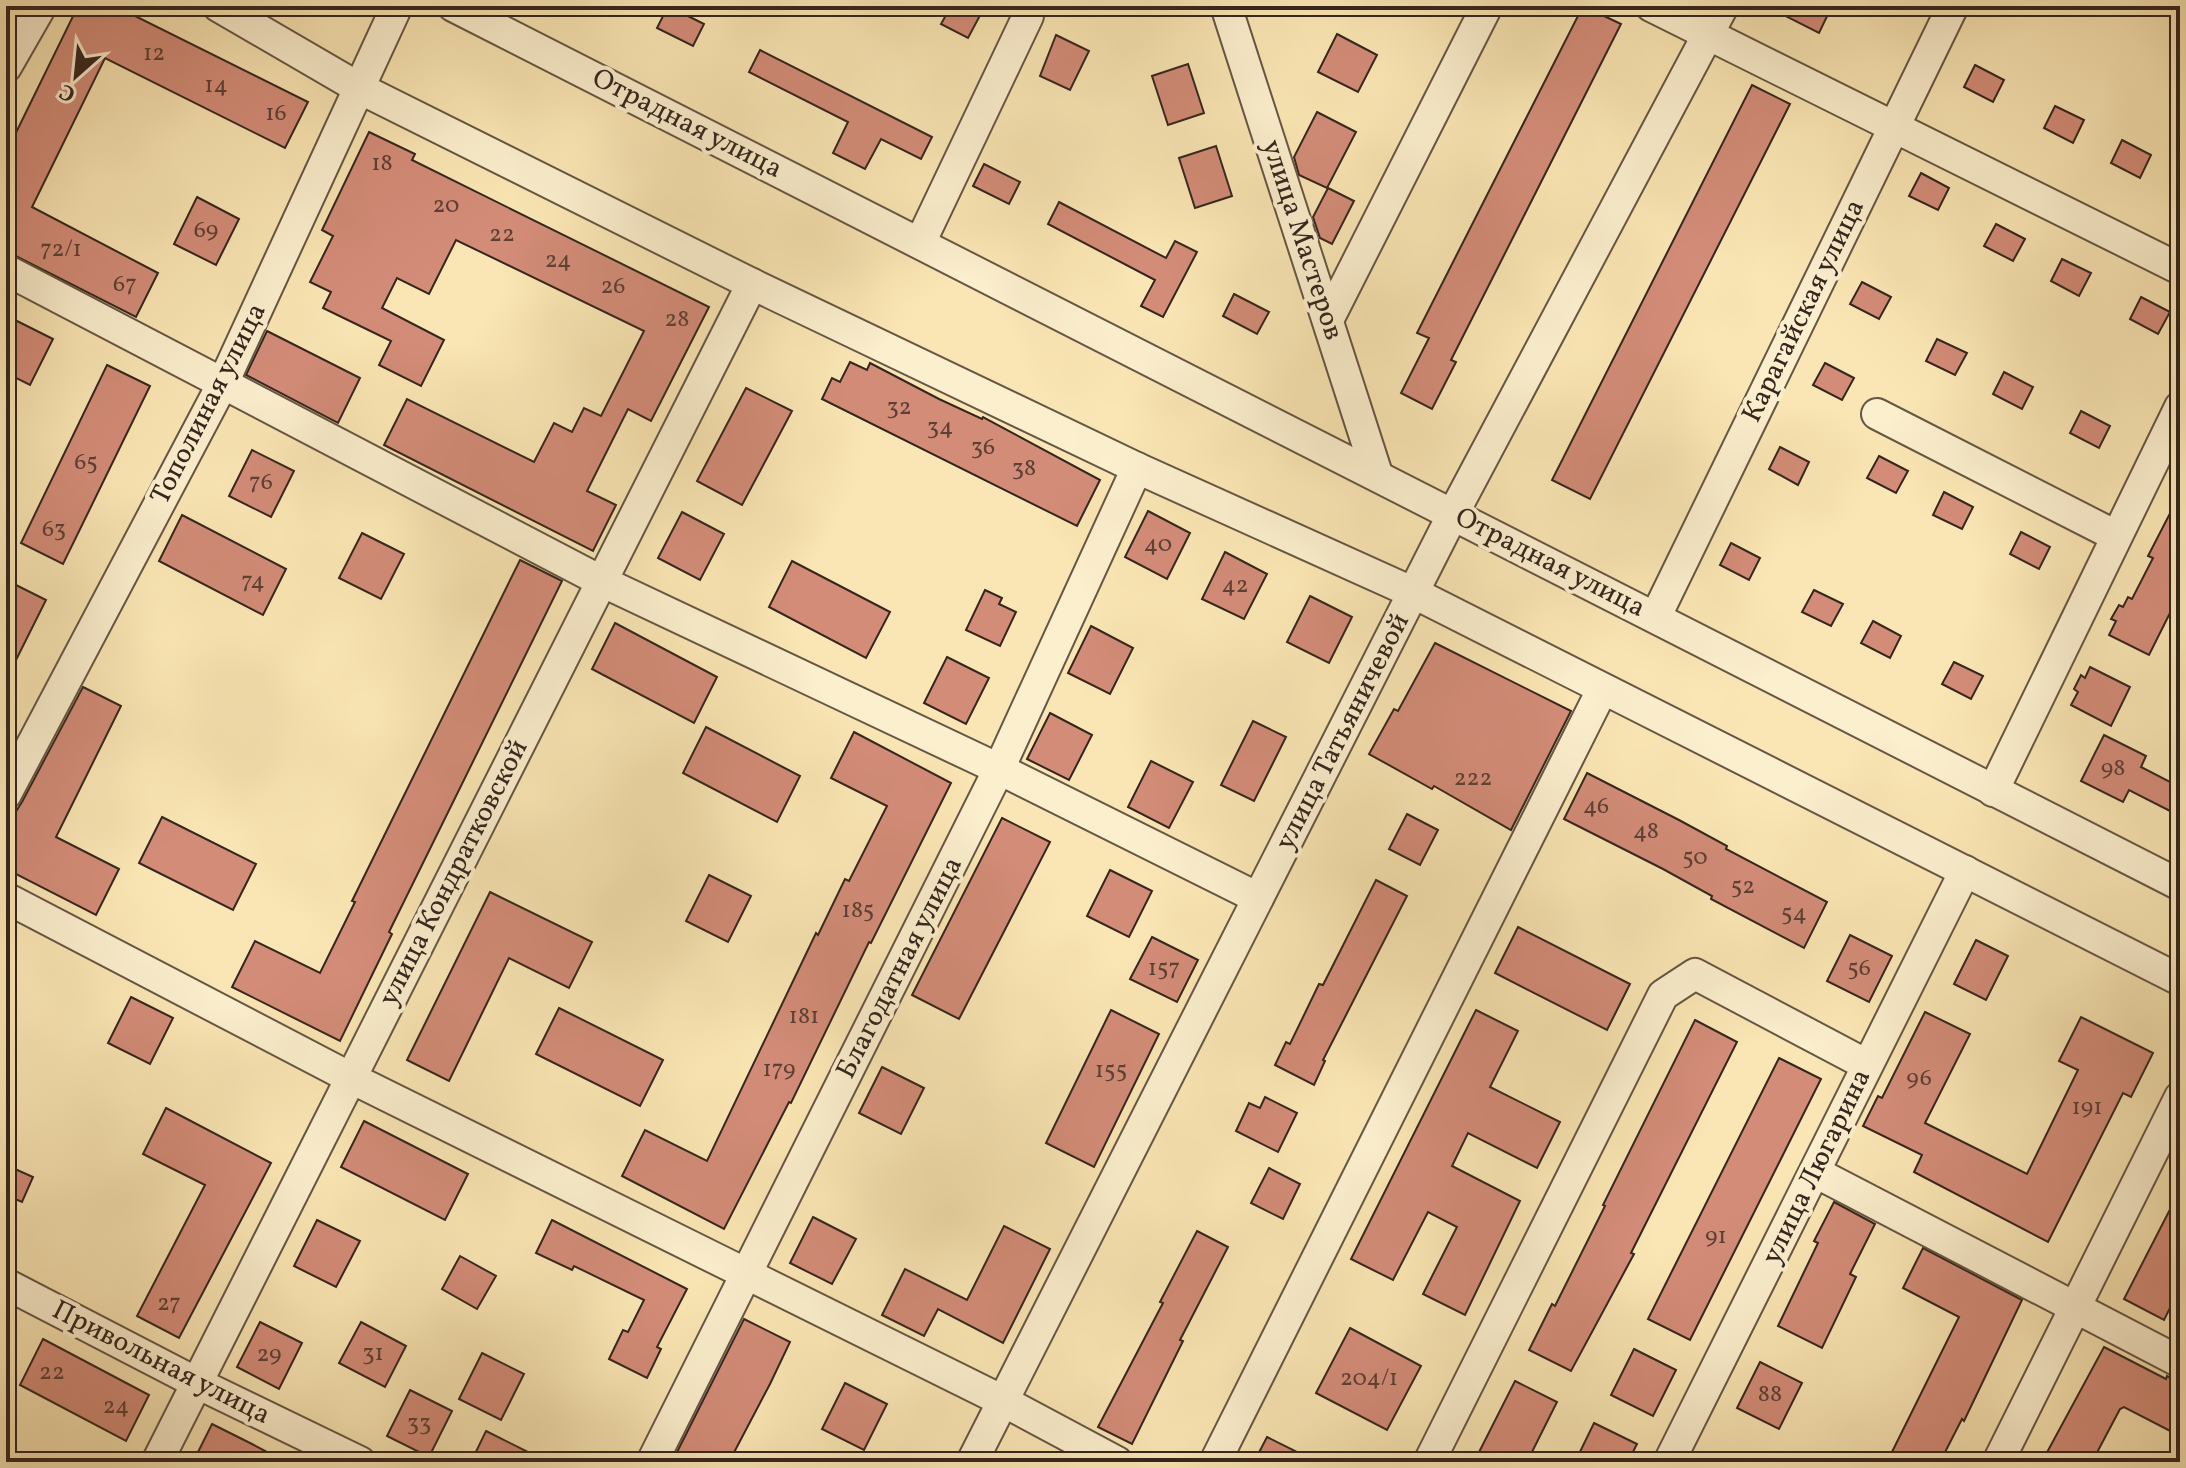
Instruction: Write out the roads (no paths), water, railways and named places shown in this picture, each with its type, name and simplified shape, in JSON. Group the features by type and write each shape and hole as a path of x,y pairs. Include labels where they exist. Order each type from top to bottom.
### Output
{"street":[{"path":"6,67 41,6"},
{"path":"218,6 359,88 752,284 1137,468 1414,593 2180,980"},
{"name":"Тополиная улица","path":"6,794 223,383 397,6"},
{"name":"улица Мастеров","path":"1226,6 1377,474"},
{"path":"1328,320 1487,6"},
{"path":"1651,6 2180,269"},
{"name":"улица Татьяничевой","path":"972,1462 1453,514 1723,6"},
{"name":"Карагайская улица","path":"1656,616 1953,6"},
{"name":"Отрадная улица","path":"469,9 920,243 2180,885"},
{"path":"920,243 1028,16"},
{"path":"6,270 601,581 999,769 1258,898"},
{"name":"улица Кондратковской","path":"157,1462 752,284"},
{"path":"1993,791 2180,407"},
{"path":"1877,414 2116,536"},
{"name":"Благодатная улица","path":"652,1462 999,769 1137,468"},
{"path":"1215,1462 1602,690"},
{"name":"улица Люгарина","path":"1669,1462 1965,871"},
{"path":"6,898 351,1078 1003,1401 1117,1462"},
{"path":"1429,1462 1663,995 1695,974 1867,1065"},
{"path":"1998,1462 2180,1097"},
{"path":"1815,1172 2180,1362"},
{"name":"Привольная улица","path":"6,1284 197,1383 360,1462"}]}
